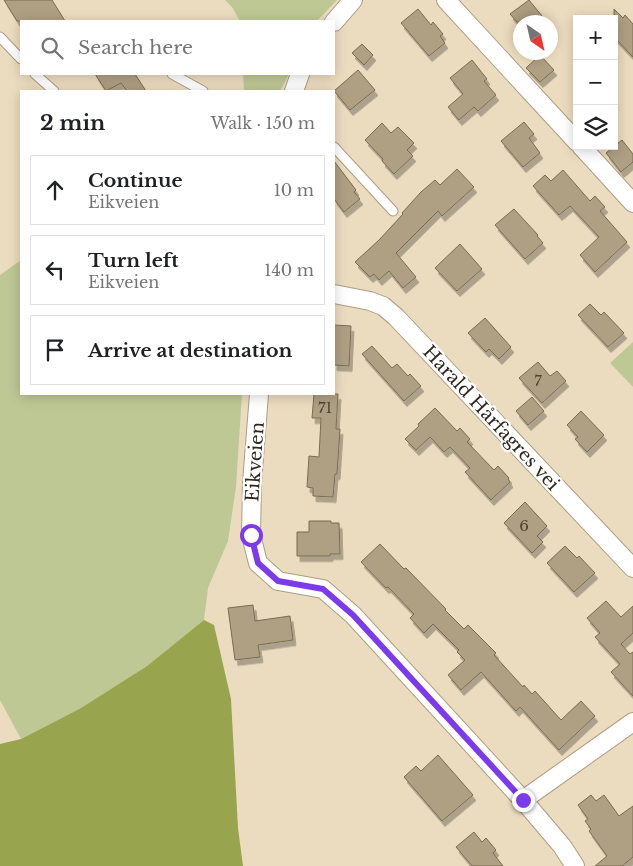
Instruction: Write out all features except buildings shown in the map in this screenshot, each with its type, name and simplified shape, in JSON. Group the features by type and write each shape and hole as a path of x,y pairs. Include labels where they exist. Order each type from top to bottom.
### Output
{"street":[{"path":"335,21 353,0"},
{"path":"446,0 573,138"},
{"path":"294,90 300,75"},
{"path":"585,150 633,203"},
{"name":"Harald Hårfagres vei","path":"335,294 370,301 383,306 396,317 633,568"},
{"name":"Eikveien","path":"259,395 252,483 251,535 258,563 278,581 323,589 353,615 523,800 562,846 575,866"},
{"path":"523,800 633,722"}],"lane":[{"path":"0,37 20,58"},
{"path":"39,75 53,90"},
{"path":"174,75 201,90"},
{"path":"335,148 393,211"}],"green space":[{"path":"225,0 337,0 318,20 239,20 232,7"},
{"path":"243,75 288,75 281,90 244,90"},
{"path":"20,261 20,395 242,395 236,487 228,541 208,588 204,620 147,666 81,708 21,739 0,700 0,275"},
{"path":"633,342 633,387 610,363"},
{"path":"204,620 214,625 231,699 238,828 243,866 0,866 0,744 21,739 81,708 147,666"}],"route":[{"path":"251,535 258,563 278,581 323,589 353,615 523,800"}]}
